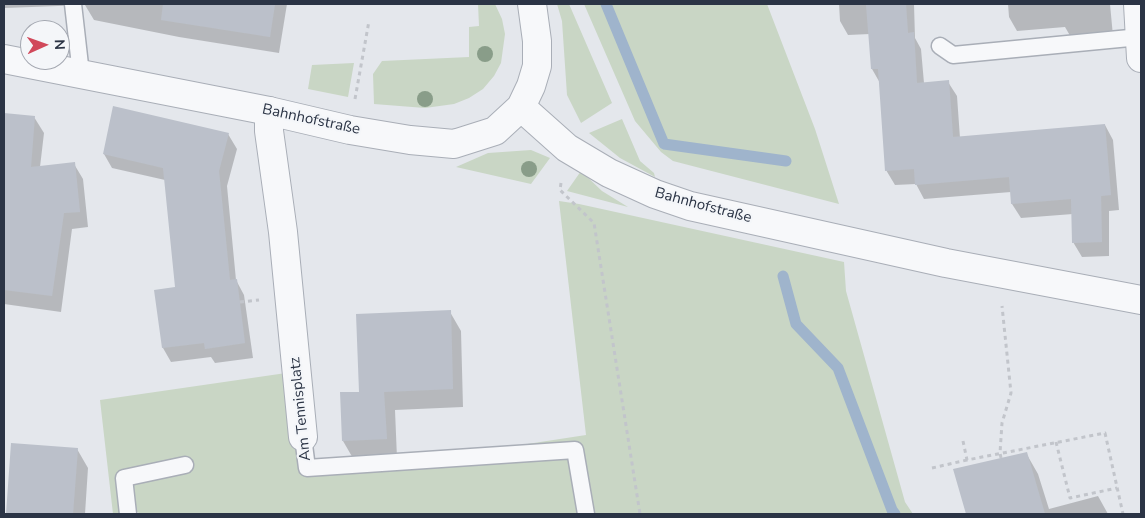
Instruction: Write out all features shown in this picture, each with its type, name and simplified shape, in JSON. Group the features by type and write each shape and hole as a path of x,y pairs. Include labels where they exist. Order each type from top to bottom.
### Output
{"street":[{"path":"521,107 531,86 537,66 538,41 532,4"},
{"path":"1138,4 1140,48"},
{"name":"Bahnhofstraße","path":"4,59 269,111 350,130 410,140 454,144 495,131 521,107 567,148 632,184 690,206 946,264 1141,300"},
{"name":"Am Tennisplatz","path":"269,111 303,437"}],"lane":[{"path":"73,4 81,74"},
{"path":"940,46 953,55 1140,48"},
{"name":"Am Tennisplatz","path":"303,437 307,468 575,450 586,514"},
{"path":"128,514 124,478 185,465"}],"path":[{"path":"350,130 369,21"},
{"path":"567,148 560,190 594,223 640,514"},
{"path":"998,273 1011,393 1002,423 1001,458"},
{"path":"932,468 1105,433 1123,514"},
{"path":"963,441 967,460"},
{"path":"1056,442 1070,500 1118,488"}],"green space":[{"path":"478,4 495,4 502,19 505,34 501,63 494,76 483,89 469,98 454,104 425,108 374,104 373,74 382,61 469,57 469,27 479,26"},
{"path":"557,4 569,4 612,103 581,123 567,95 562,21"},
{"path":"584,4 767,4 815,129 839,204 673,161 661,152 635,121"},
{"path":"354,63 348,97 308,89 312,65"},
{"path":"622,119 640,161 654,173 655,177 620,158 589,133"},
{"path":"531,150 550,158 531,184 456,167 488,153"},
{"path":"581,171 602,191 628,207 567,191"},
{"path":"559,201 844,262 846,291 905,502 913,514 139,514 138,512 113,514 100,400 293,372 305,465 475,452 586,435"}],"building":[{"path":"163,4 275,4 270,37 161,20"},
{"path":"866,4 906,4 908,33 914,32 917,83 949,80 953,137 1105,124 1111,195 1101,196 1102,242 1072,243 1071,199 1011,204 1009,177 915,185 914,169 885,171 878,69 871,69"},
{"path":"113,106 229,133 219,171 230,280 237,279 245,343 205,349 204,343 162,348 154,290 175,287 163,168 103,154"},
{"path":"4,113 35,116 31,167 75,162 80,212 64,213 52,296 4,290"},
{"path":"451,310 453,389 384,392 387,439 342,441 340,392 359,392 356,314"},
{"path":"11,443 78,448 73,514 6,514"},
{"path":"1027,452 1045,514 966,514 953,469"}],"waterway":[{"path":"606,4 664,144 786,161"},
{"path":"783,276 796,324 838,368 895,514"}]}
